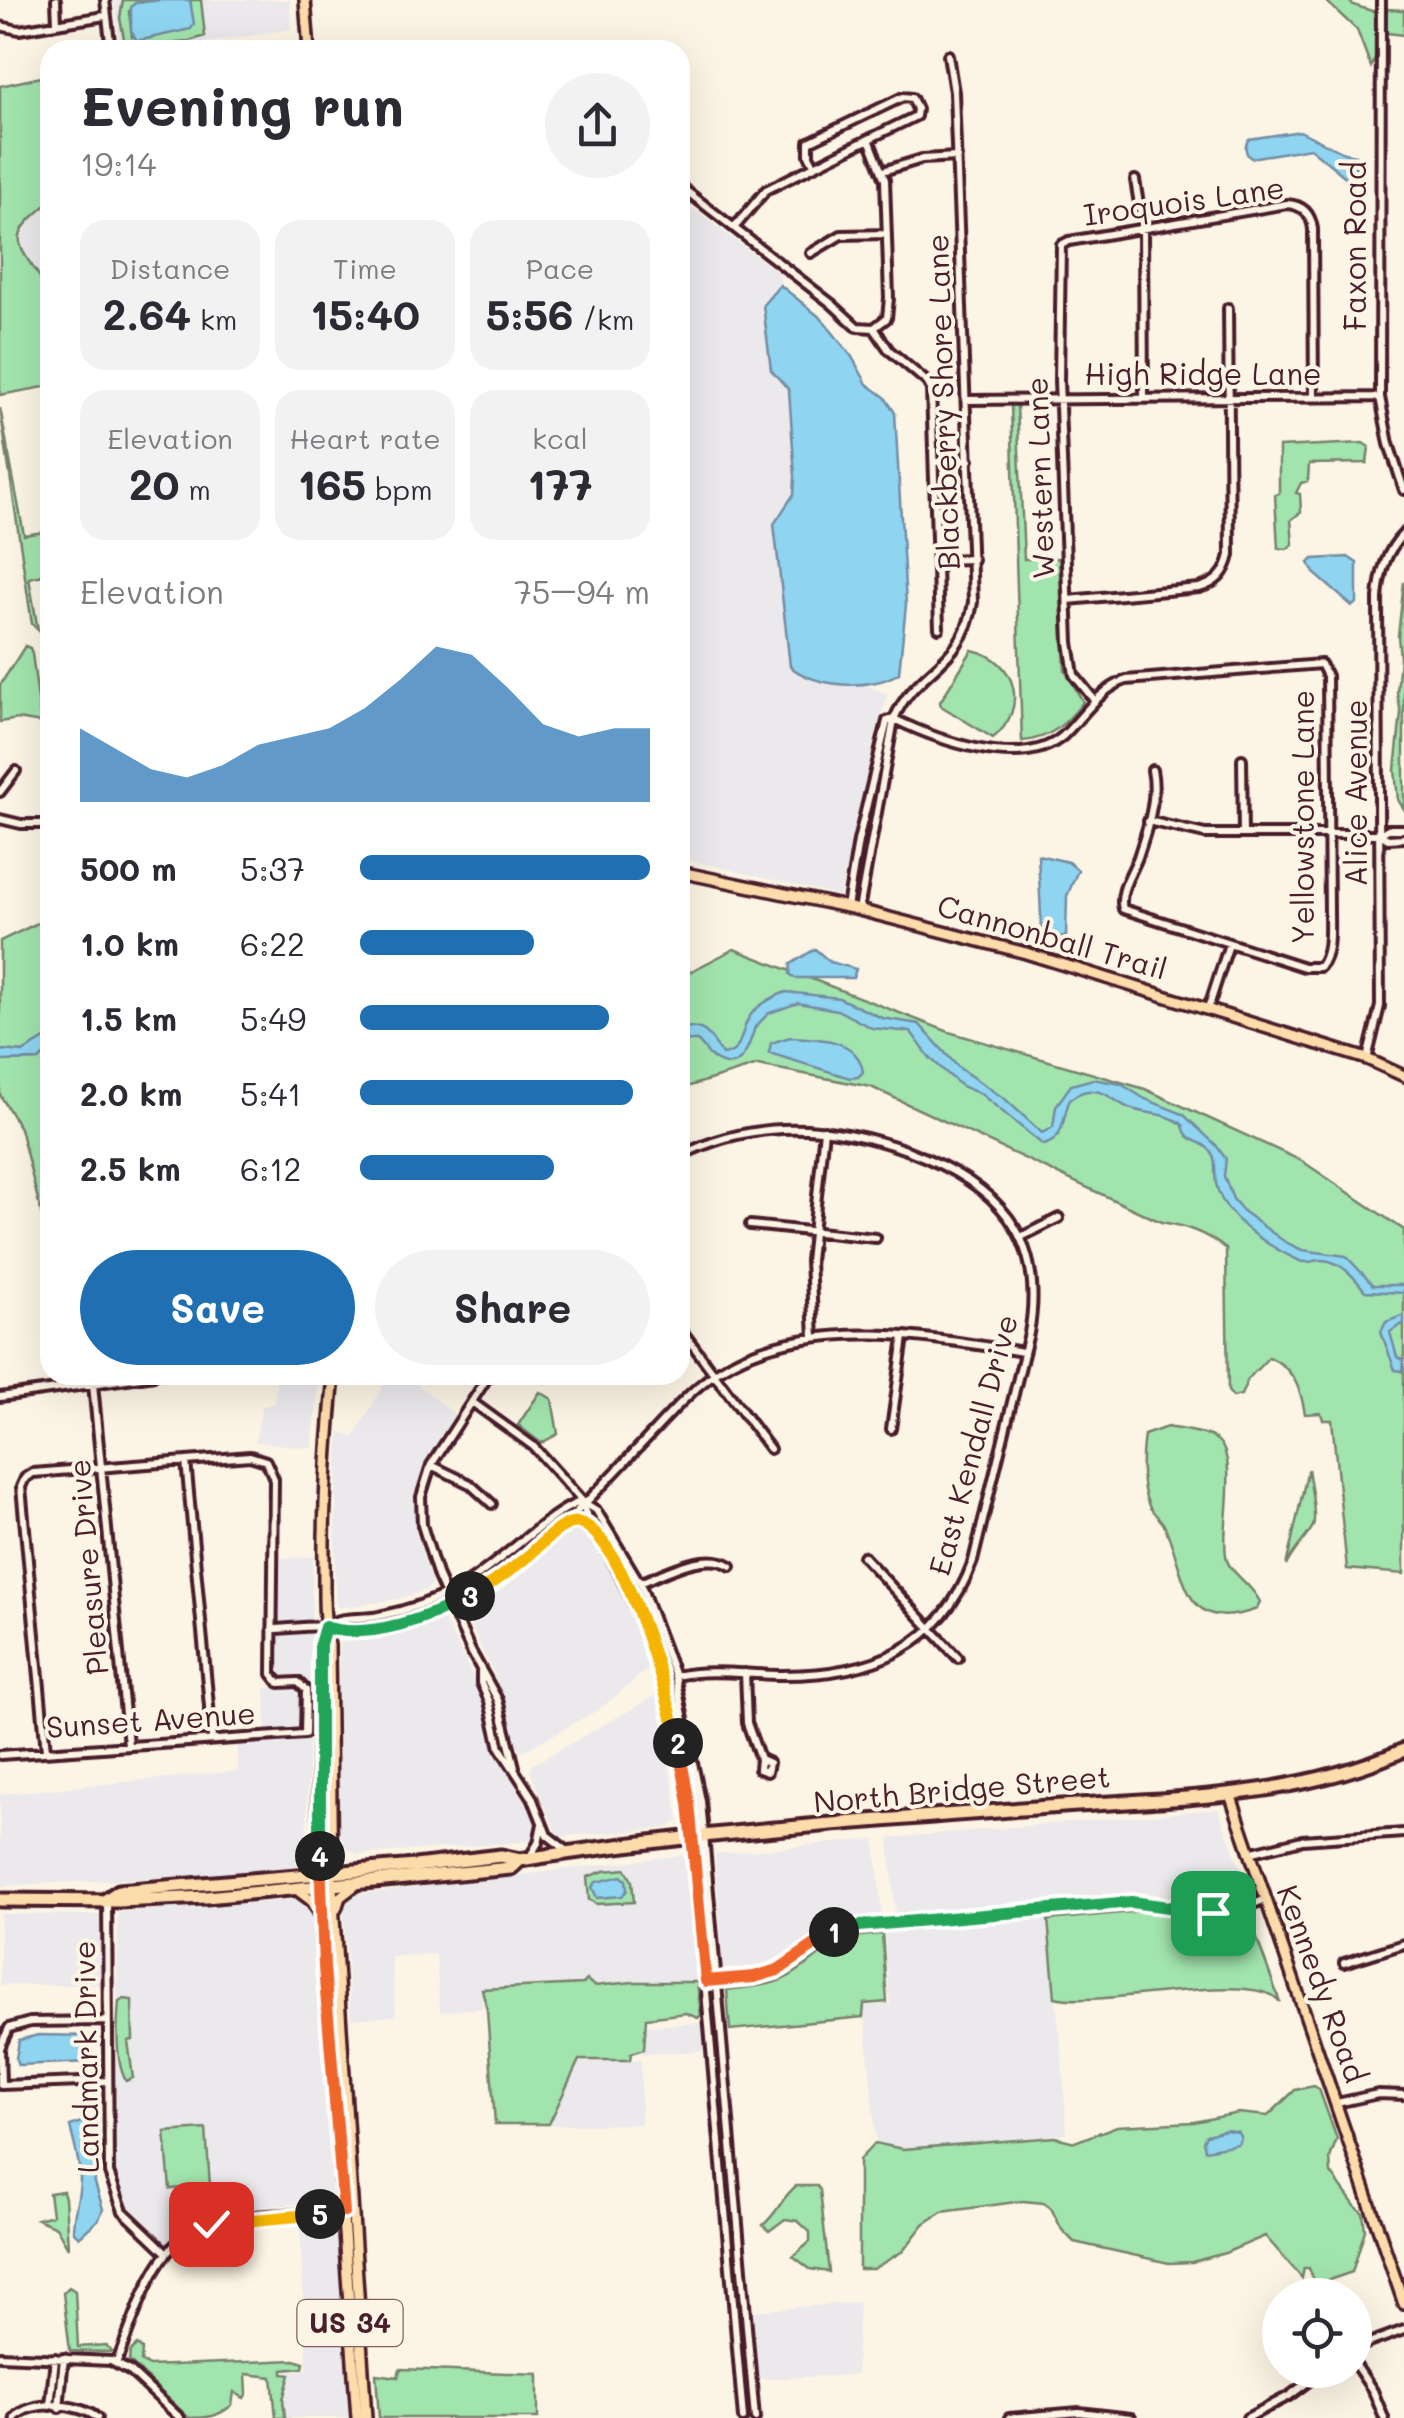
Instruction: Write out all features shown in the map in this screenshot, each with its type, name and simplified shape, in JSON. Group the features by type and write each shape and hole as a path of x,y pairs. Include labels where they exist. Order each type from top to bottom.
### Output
{"highway":[{"name":"North Bridge Street","path":"0,1900 206,1897 501,1856 524,1859 698,1836 1230,1794 1333,1776 1404,1750"}],"main road":[{"path":"305,0 309,40"},
{"name":"Cannonball Trail","path":"690,874 847,907 1026,953 1367,1059 1404,1076"},
{"name":"US 34","path":"333,1385 324,1496 332,1846 322,1919 366,2418"},
{"name":"US 34","path":"325,1627 320,1644 320,1851 334,1916 357,2418"},
{"name":"Kennedy Road","path":"1230,1794 1404,2304"},
{"path":"332,1846 357,1878 340,1897 334,1916"},
{"path":"320,1851 296,1883 322,1919"}],"street":[{"path":"56,0 57,23"},
{"path":"104,0 109,40"},
{"name":"Faxon Road","path":"1381,0 1380,397 1389,444 1404,490"},
{"path":"0,26 20,30 105,16"},
{"name":"Blackberry Shore Lane","path":"858,910 894,718 907,696 955,652 970,621 973,602 953,75 948,55"},
{"path":"734,228 766,190 916,116 912,98 903,97 809,142 808,155 814,165"},
{"path":"690,194 832,304 857,328 874,328 884,321 890,307 884,171 869,139"},
{"path":"884,171 922,159 956,156"},
{"path":"1135,180 1143,228 1144,397"},
{"name":"Iroquois Lane","path":"1061,245 1288,204 1305,210 1314,229 1314,397"},
{"path":"811,253 841,235 887,234"},
{"name":"Western Lane","path":"1061,245 1060,397 1072,667 1079,683 1095,701"},
{"path":"1068,600 1199,588 1216,581 1225,571 1230,555 1228,308"},
{"path":"874,328 884,344 930,388 939,628"},
{"name":"High Ridge Lane","path":"966,400 1380,397"},
{"path":"934,462 969,460"},
{"name":"Alice Avenue","path":"1367,1059 1380,1006 1378,598 1380,575 1389,553 1404,533"},
{"path":"938,560 972,559"},
{"name":"Yellowstone Lane","path":"1095,701 1109,688 1129,680 1314,663 1323,666 1327,676 1326,960 1311,969 1229,944"},
{"path":"894,718 931,736 979,749 1036,748 1063,735 1095,701"},
{"name":"Blackberry Shore Lane","path":"847,907 856,840 885,727 894,718"},
{"path":"1242,759 1243,834"},
{"path":"1152,770 1156,787 1122,905 1126,912 1229,944 1208,1009"},
{"path":"0,792 16,771"},
{"path":"0,819 40,824"},
{"path":"1148,821 1192,832 1243,834 1380,834 1404,829"},
{"path":"1380,834 1388,839 1404,838"},
{"path":"856,840 870,843"},
{"path":"690,1151 750,1131 784,1127 824,1130 885,1143 960,1173 990,1195 1021,1237 1059,1218"},
{"path":"814,1337 810,1265 824,1130"},
{"path":"750,1225 876,1238"},
{"name":"East Kendall Drive","path":"675,1676 700,1671 808,1674 868,1665 910,1646 930,1630 960,1592 973,1560 1032,1315 1034,1285 1021,1237"},
{"path":"46,1751 21,1488 25,1478 33,1473 250,1456 266,1460 274,1479 272,1630 325,1627 337,1631 390,1626 451,1606 502,1576 558,1530 674,1409 714,1374 746,1356 814,1337 904,1337 1023,1352"},
{"path":"891,1429 904,1337"},
{"path":"690,1342 770,1450"},
{"path":"0,1398 86,1385"},
{"name":"Pleasure Drive","path":"93,1385 128,1745"},
{"path":"483,1385 432,1465 422,1498 422,1525 427,1551 481,1671 500,1748 539,1810 551,1841 570,1853"},
{"path":"472,1402 533,1446 583,1502 596,1510 640,1583 675,1676 696,1768 706,1981 743,2418"},
{"path":"186,1461 212,1738"},
{"path":"432,1465 470,1484 492,1504"},
{"path":"583,1502 628,1588 659,1667 698,1836 716,1980 755,2418"},
{"path":"325,1627 336,1619 394,1613 446,1594 492,1567 570,1504 583,1502"},
{"path":"558,1530 582,1522 596,1531"},
{"path":"863,1556 958,1658"},
{"path":"640,1583 698,1562 718,1560 731,1566"},
{"name":"Sunset Avenue","path":"0,1754 305,1734 306,1690 298,1682 274,1680 272,1630"},
{"path":"745,1673 747,1723 760,1758"},
{"path":"524,1859 538,1843 542,1822"},
{"path":"1249,1853 1302,1840 1404,1832"},
{"name":"Landmark Drive","path":"107,1899 108,2173 113,2192 128,2217 167,2253"},
{"path":"706,1981 754,1977 778,1970 844,1928 1131,1902 1229,1913 1264,1900"},
{"path":"1344,1963 1404,1944"},
{"path":"108,2020 30,2022 10,2028 0,2048 0,2085 108,2081"},
{"path":"1337,2104 1378,2094 1404,2095"},
{"path":"720,2149 732,2148"},
{"path":"116,2364 155,2272 167,2253 184,2238 211,2224 349,2212"},
{"path":"728,2241 740,2240"},
{"path":"1372,2342 1404,2330"},
{"path":"0,2356 96,2358 116,2364 131,2372 180,2418"},
{"path":"55,2407 60,2358"},
{"path":"1247,2418 1299,2388"},
{"path":"1371,2388 1384,2418"},
{"path":"16,2418 23,2409 55,2407 89,2412 98,2418"},
{"path":"1009,2418 1050,2413 1130,2418"}],"shaded area":[{"path":"114,0 290,0 291,29 224,40 120,40"},
{"path":"690,206 780,274 780,285 763,305 771,369 789,390 794,494 777,516 790,666 811,679 863,684 888,694 877,726 840,896 690,860"},
{"path":"40,210 40,277 20,249 24,222"},
{"path":"276,1385 319,1385 312,1448 255,1442 262,1406 274,1403"},
{"path":"383,1385 418,1385 455,1414 427,1457 415,1493 415,1531 432,1584 427,1590 398,1599 339,1608 335,1603 340,1431 354,1437"},
{"path":"574,1526 589,1530 601,1546 633,1610 649,1668 601,1708 520,1753 494,1673 464,1613 534,1564 562,1533"},
{"path":"313,1557 306,1861 247,1873 0,1886 0,1794 238,1771 237,1732 266,1730 265,1688 278,1687 276,1558"},
{"path":"443,1618 480,1690 500,1760 534,1814 534,1841 357,1855 344,1845 339,1828 339,1643 392,1636 397,1631"},
{"path":"657,1695 679,1821 667,1828 558,1837 530,1771 532,1765"},
{"path":"1218,1809 1250,1893 1246,1897 1222,1904 1143,1892 895,1914 889,1838"},
{"path":"875,1839 882,1914 832,1922 778,1958 757,1966 723,1969 715,1854"},
{"path":"684,1855 698,1985 591,1986 482,1995 482,2008 440,2012 436,1954 391,1957 396,2016 351,2019 343,1907 345,1899 353,1895"},
{"path":"302,1899 312,1909 316,1934 332,2196 327,2202 209,2216 189,2225 166,2243 130,2209 115,2174 118,1912"},
{"path":"0,1914 100,1915 100,1985 0,1985"},
{"path":"1046,1919 1067,2134 877,2151 864,2006 890,2004 884,1932"},
{"path":"703,2023 704,2051 643,2054 642,2026"},
{"path":"580,2060 641,2060 641,2124 547,2125"},
{"path":"342,2214 355,2418 282,2418 278,2373 307,2370 300,2224"},
{"path":"859,2302 856,2375 758,2379 753,2311"}],"green space":[{"path":"123,0 161,0 129,11 132,37 191,5 190,0 201,0 205,36 192,40 124,40 120,18"},
{"path":"1325,0 1348,0 1375,12 1376,57 1371,67 1357,30"},
{"path":"1386,9 1404,10 1404,35 1386,33 1385,41"},
{"path":"40,77 40,211 27,223 20,240 40,277 40,388 0,395 0,86"},
{"path":"1011,405 1017,405 1024,559 1059,558 1065,670 1083,702 1057,729 1022,741"},
{"path":"0,408 24,535 40,533 40,576 29,578 38,630 32,624"},
{"path":"1363,443 1369,447 1367,463 1309,464 1308,481 1301,483 1296,493 1300,494 1301,512 1291,520 1293,544 1287,549 1278,548 1275,495 1279,493 1279,447"},
{"path":"1404,582 1404,809 1398,800 1395,770 1401,713 1397,693 1398,636"},
{"path":"25,646 30,648 40,723 18,719 0,722 0,685"},
{"path":"972,650 999,663 1013,686 1011,713 993,738 940,702"},
{"path":"40,922 40,1042 23,1052 0,1050 0,941"},
{"path":"734,949 949,1032 1145,1089 1302,1161 1404,1230 1404,1574 1347,1569 1332,1420 1323,1420 1321,1413 1305,1414 1290,1373 1269,1357 1248,1379 1241,1395 1233,1397 1228,1391 1226,1249 1195,1231 1161,1222 871,1087 758,1065 690,1086 690,972"},
{"path":"39,1060 40,1208 20,1128 0,1095 0,1061"},
{"path":"540,1392 552,1399 558,1434 541,1443 518,1425"},
{"path":"1167,1427 1209,1436 1222,1446 1228,1475 1227,1560 1260,1602 1257,1609 1232,1615 1213,1614 1190,1596 1164,1525 1149,1506 1143,1481 1144,1435"},
{"path":"1308,1469 1313,1526 1286,1566"},
{"path":"626,1869 632,1881 634,1902 597,1904 589,1900 587,1877"},
{"path":"1142,1911 1215,1924 1249,1917 1280,2002 1265,1993 1240,1989 1105,1998 1055,1997 1048,1920"},
{"path":"882,1934 887,2002 864,2004 863,2017 730,2030 727,1990 778,1981 841,1941"},
{"path":"587,1980 594,1986 697,1982 701,2015 646,2018 644,2049 631,2053 630,2060 579,2060 549,2124 495,2124 482,1989 583,1984"},
{"path":"132,2000 133,2040 128,2041 133,2078 126,2081 118,2043 119,2002"},
{"path":"1314,2086 1319,2089 1337,2139 1330,2158 1331,2173 1363,2213 1365,2230 1352,2272 1335,2278 1313,2278 1309,2268 1304,2268 1302,2278 1265,2236 1225,2253 1192,2262 1169,2263 1074,2242 1062,2230 1051,2208 1044,2203 1023,2201 942,2212 924,2224 903,2251 873,2269 859,2269 859,2160 875,2143 903,2149 1055,2137 1075,2142 1117,2126 1194,2122 1238,2113 1268,2116 1295,2090"},
{"path":"206,2129 210,2186 170,2189 165,2132"},
{"path":"796,2186 817,2186 820,2190 829,2272 810,2269 793,2256 810,2242 810,2232 798,2221 785,2219 769,2231 763,2225"},
{"path":"63,2191 68,2248 56,2227 37,2219 52,2215 49,2193"},
{"path":"69,2287 75,2291 78,2347 106,2345 112,2352 70,2351 63,2293"},
{"path":"137,2345 142,2349 141,2362 149,2366 295,2360 304,2363 303,2368 283,2370 283,2374 290,2375 283,2399 285,2418 276,2418 272,2377 246,2374 244,2398 234,2392 232,2405 222,2412 189,2418 129,2361 130,2352"},
{"path":"400,2369 538,2374 538,2418 379,2418 376,2374 398,2377"}],"water":[{"path":"190,0 194,24 191,29 136,40 131,30 131,7 135,3"},
{"path":"1300,131 1356,155 1355,180 1349,180 1310,148 1251,158 1246,152 1249,139"},
{"path":"780,285 822,319 852,357 867,384 885,397 895,413 906,605 899,673 874,683 828,683 790,666 774,524 794,494 789,390 771,370 763,305"},
{"path":"1348,557 1357,563 1357,603 1352,606 1314,573 1309,563 1313,559"},
{"path":"1038,855 1068,862 1078,870 1067,896 1066,937 1042,936"},
{"path":"815,949 830,962 856,969 853,978 795,978 790,974 791,964"},
{"path":"786,992 839,998 882,1018 919,1024 959,1068 1005,1099 1042,1133 1053,1127 1056,1106 1071,1085 1093,1079 1121,1084 1145,1099 1183,1114 1216,1145 1226,1159 1224,1176 1233,1199 1244,1212 1285,1242 1302,1250 1346,1256 1373,1285 1404,1285 1404,1293 1365,1291 1336,1263 1300,1261 1267,1243 1246,1228 1222,1200 1213,1155 1206,1146 1188,1136 1183,1125 1170,1118 1129,1108 1103,1093 1087,1091 1070,1099 1059,1133 1043,1145 981,1094 961,1086 930,1058 911,1032 872,1028 837,1010 798,1003 769,1013 755,1027 743,1056 731,1064 714,1059 697,1041 690,1041 690,1028 696,1028 710,1037 722,1055 729,1053 738,1046 753,1012"},
{"path":"790,1037 845,1046 860,1061 863,1072 850,1078 769,1053 771,1043"},
{"path":"40,1042 39,1060 0,1061 0,1050 23,1052"},
{"path":"1404,1315 1404,1323 1390,1332 1397,1357 1404,1360 1403,1371 1395,1370 1381,1332 1386,1322"},
{"path":"621,1876 626,1880 627,1890 622,1896 597,1898 592,1887 596,1882"},
{"path":"38,2035 91,2036 91,2062 18,2065 19,2040"},
{"path":"81,2122 92,2132 95,2183 103,2209 99,2219 79,2237 73,2231 80,2174 70,2126"},
{"path":"1226,2130 1238,2132 1238,2144 1205,2150 1206,2135"}],"route":[{"path":"211,2224 344,2212 320,1887 320,1644 325,1627 337,1631 390,1626 460,1602 502,1576 567,1524 582,1522 596,1531 628,1588 651,1642 677,1736 686,1787 706,1981 766,1975 844,1928 1131,1902 1213,1913"}]}
